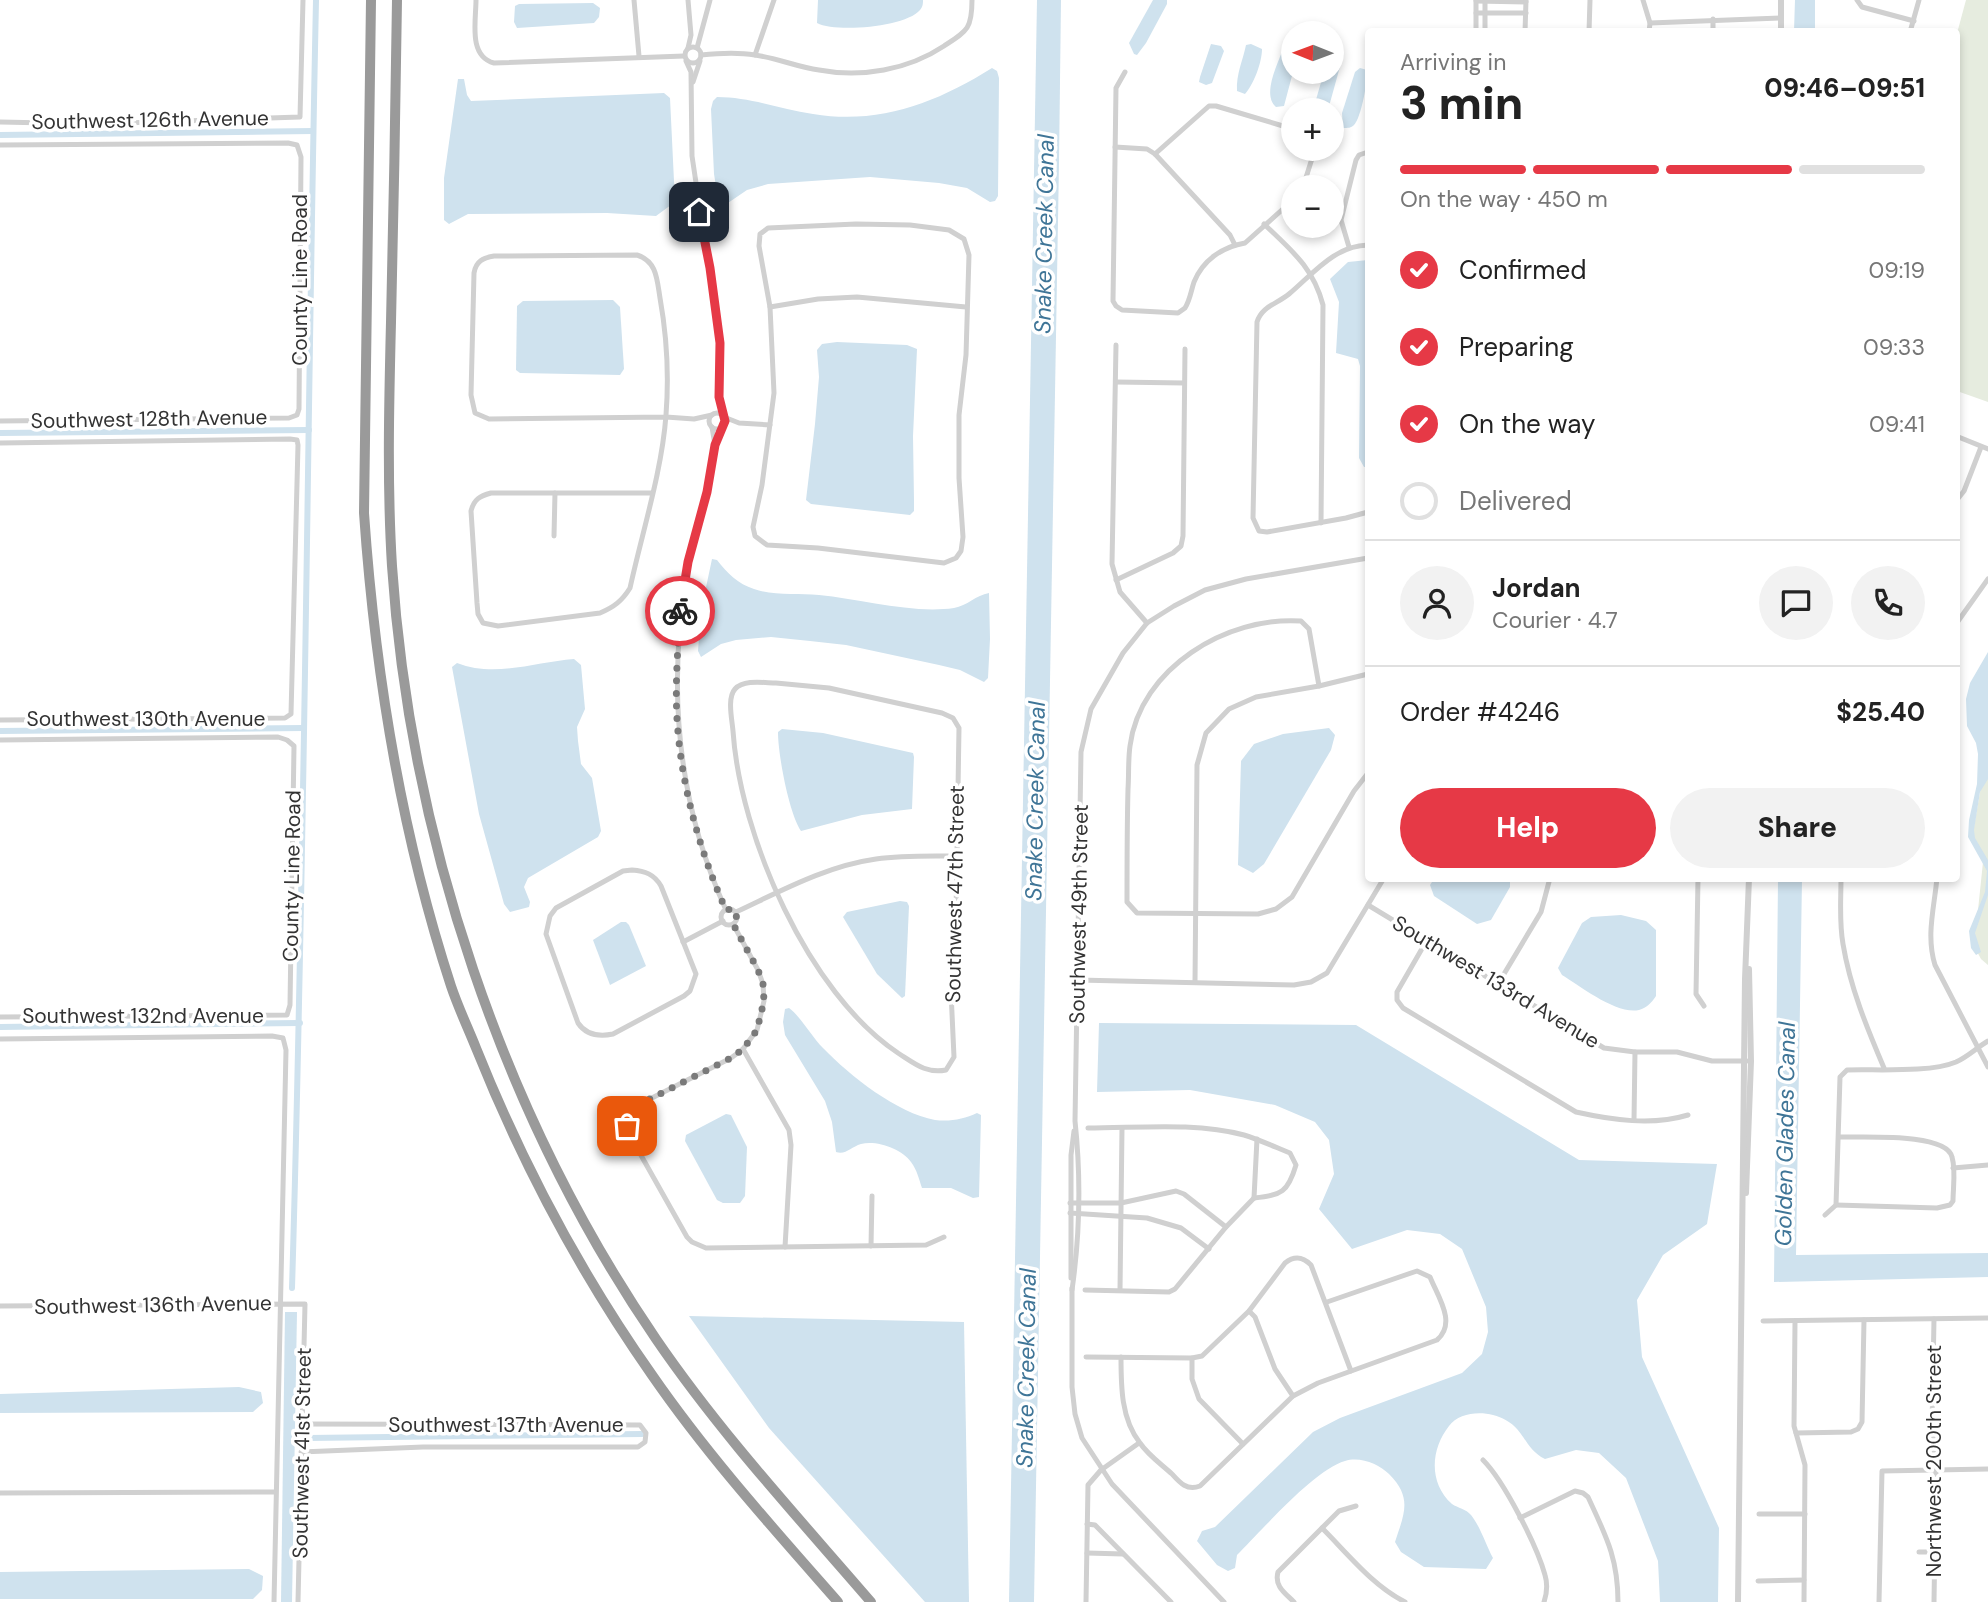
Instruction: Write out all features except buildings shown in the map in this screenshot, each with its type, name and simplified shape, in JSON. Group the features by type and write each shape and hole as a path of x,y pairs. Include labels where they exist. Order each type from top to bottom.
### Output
{"highway":[{"path":"370,0 364,499 370,596 379,673 395,764 420,876 452,986 500,1109 550,1207 605,1304 702,1444 838,1602"},
{"path":"397,0 389,481 392,565 399,645 413,735 440,857 468,957 513,1075 561,1177 609,1264 655,1337 747,1461 871,1602"}],"street":[{"name":"Southwest 126th Avenue","path":"0,122 95,124 300,117 303,0"},
{"path":"477,0 476,42 481,57 494,63 568,62 639,56 685,58 693,64 701,57 755,55 820,71 852,73 905,65 937,51 970,26 972,0"},
{"path":"634,0 639,56"},
{"path":"688,0 691,35 685,58 690,66 692,156 720,343 719,397 723,416 707,492 688,562 681,610 677,718 683,769 699,840 726,910"},
{"path":"691,88 701,57 697,48 710,0"},
{"path":"755,55 774,0"},
{"path":"1476,28 1476,0 1526,1 1525,28"},
{"path":"1589,28 1590,0"},
{"path":"1643,0 1649,28"},
{"path":"1781,0 1781,28"},
{"path":"1857,0 1862,7 1914,21"},
{"path":"1911,28 1919,0"},
{"path":"1485,1 1485,28"},
{"path":"1476,13 1526,13"},
{"path":"1650,23 1781,18"},
{"path":"1713,19 1713,28"},
{"path":"688,48 697,48"},
{"path":"1125,72 1116,89 1113,301 1116,306 1122,310 1178,313 1185,308 1194,282 1213,255 1245,243 1281,210"},
{"path":"1155,154 1209,106 1281,125"},
{"name":"Southwest 126th Avenue","path":"0,145 288,142 297,145"},
{"name":"County Line Road","path":"297,145 301,157 297,415"},
{"path":"1115,148 1147,149 1155,154 1230,235 1235,245"},
{"path":"1349,247 1341,220 1359,155 1365,153"},
{"path":"856,224 910,225 949,230 964,239 969,255 966,355 959,415 963,537 961,551 956,558 944,563 818,548 767,545 755,536 753,527 774,393 770,307 759,246 761,234 768,228 856,224"},
{"path":"1264,224 1303,261 1311,273 1323,305 1321,523"},
{"path":"1365,244 1349,247 1311,273 1289,294 1265,308 1258,316 1253,518 1259,531 1267,532 1365,513"},
{"path":"652,493 481,495 476,499 471,511 478,614 483,622 498,626 600,613 620,602 630,588 652,493 666,417 665,326 655,269 644,257 494,256 479,262 474,273 471,395 475,413 489,419 666,417 694,419 713,415 739,423 770,425"},
{"path":"770,307 818,299 857,297 966,307"},
{"path":"1116,345 1112,564 1120,592 1147,623"},
{"path":"1116,580 1173,553 1181,546 1185,349"},
{"path":"1116,382 1184,383"},
{"path":"715,445 710,422 719,397"},
{"name":"Southwest 128th Avenue","path":"0,421 289,418 297,415"},
{"path":"694,419 712,426 733,426 739,423"},
{"path":"1960,438 1988,449"},
{"name":"Southwest 128th Avenue","path":"0,443 297,440 291,714"},
{"path":"1960,496 1981,447"},
{"path":"554,536 555,493"},
{"name":"Southwest 49th Street","path":"1224,1602 1101,1470 1082,1438 1075,1414 1071,1361 1070,1155 1075,1121 1081,752 1091,709 1123,653 1147,623 1205,590 1246,579 1365,558"},
{"path":"1960,618 1988,579"},
{"path":"1319,686 1309,629 1301,621 1288,620 1242,628 1213,639 1190,652 1172,668 1152,691 1130,744 1126,902 1137,913 1258,914 1276,909 1292,897 1365,777"},
{"path":"1195,982 1197,765 1206,733 1229,709 1256,697 1365,675"},
{"name":"Southwest 47th Street","path":"765,683 829,688 942,712 953,718 959,729 956,913 950,970 954,1057 946,1070 934,1072 920,1067 885,1044 853,1015 824,976 777,893 757,846 744,802 734,747 731,697 735,689 744,684 765,683"},
{"name":"Southwest 130th Avenue","path":"0,720 285,718 291,714"},
{"name":"Southwest 130th Avenue","path":"0,740 267,737 287,740"},
{"name":"County Line Road","path":"287,740 294,746 290,1005 287,1015"},
{"path":"736,912 814,876 874,859 957,856"},
{"path":"632,870 656,878 683,942 696,974 684,996 613,1034 598,1035 584,1032 578,1023 546,934 550,916 556,908 623,871 632,870"},
{"path":"1078,980 1294,985 1311,982 1327,973 1382,882"},
{"path":"1497,984 1541,912 1548,882"},
{"path":"1698,882 1696,994 1704,1006"},
{"path":"1738,1602 1743,1247 1749,1149 1749,882"},
{"path":"1841,882 1840,919 1847,960 1866,1026 1884,1068"},
{"path":"1936,882 1929,933 1930,949 1935,965 1988,1068"},
{"name":"Southwest 133rd Avenue","path":"1368,905 1604,1048 1635,1052 1676,1052 1712,1061 1747,1061"},
{"path":"733,924 726,924 722,914 732,909 736,912"},
{"path":"733,924 737,918 736,912"},
{"path":"683,942 723,921"},
{"path":"733,924 763,984 762,1015 757,1030 743,1049 636,1106 628,1118 629,1134 687,1237 699,1246 785,1247 926,1245 944,1237"},
{"path":"1427,940 1397,992 1403,1008 1577,1112 1603,1118 1634,1120 1670,1120 1688,1115"},
{"name":"Southwest 132nd Avenue","path":"0,1017 287,1015"},
{"path":"0,1039 283,1038 286,1050 274,1602"},
{"path":"1836,1205 1840,1077 1847,1070 1916,1069 1952,1063 1972,1054 1988,1041"},
{"path":"743,1049 789,1130 792,1145 785,1247"},
{"path":"1634,1120 1635,1052"},
{"name":"Southwest 49th Street","path":"1072,1290 1079,1203 1079,1156 1075,1121"},
{"path":"1085,1290 1169,1292 1175,1289 1226,1227 1254,1198 1286,1190 1296,1165 1290,1153 1257,1139 1221,1131 1088,1128"},
{"path":"1120,1290 1122,1128"},
{"path":"1825,1215 1836,1205 1937,1208 1950,1205 1952,1201 1953,1158 1949,1149 1935,1142 1839,1137"},
{"path":"1254,1198 1257,1139"},
{"path":"1953,1168 1988,1165"},
{"path":"1070,1203 1121,1203 1176,1191 1184,1194 1226,1227"},
{"path":"871,1246 872,1196"},
{"path":"1070,1213 1147,1218 1181,1227 1209,1249"},
{"path":"1086,1357 1202,1356 1249,1311 1285,1263 1292,1258 1298,1258 1306,1259 1311,1265 1351,1371"},
{"path":"1121,1357 1121,1391 1125,1411 1139,1443 1182,1485 1195,1488 1293,1396 1318,1383 1437,1340 1447,1328 1447,1319 1430,1277 1424,1273 1410,1273 1326,1302"},
{"name":"Southwest 136th Avenue","path":"0,1306 305,1304"},
{"name":"Southwest 41st Street","path":"298,1602 305,1304"},
{"path":"1249,1311 1255,1317 1275,1369 1293,1396"},
{"path":"1763,1321 1988,1318"},
{"name":"Northwest 200th Street","path":"1934,1319 1934,1602"},
{"path":"1796,1433 1851,1433 1858,1429 1862,1422 1864,1320"},
{"path":"1795,1322 1794,1426 1805,1465 1804,1602"},
{"path":"1192,1358 1192,1379 1199,1399 1242,1444"},
{"name":"Southwest 137th Avenue","path":"301,1452 423,1447 638,1447 645,1442 646,1433 640,1425 302,1424"},
{"path":"1086,1602 1088,1485 1101,1470 1139,1443"},
{"path":"1483,1461 1493,1471 1520,1518 1545,1576 1547,1591 1544,1602"},
{"path":"1879,1602 1882,1471 1988,1469"},
{"path":"1520,1518 1575,1491 1588,1497 1611,1545 1618,1575 1618,1602"},
{"path":"0,1493 275,1492"},
{"path":"1294,1602 1278,1586 1278,1572 1339,1511 1356,1506"},
{"path":"1759,1514 1805,1514"},
{"path":"1087,1524 1095,1525 1171,1602"},
{"path":"1322,1528 1369,1576 1403,1601"},
{"path":"1919,1552 1934,1552"},
{"path":"1087,1553 1124,1554"},
{"path":"1758,1581 1804,1580"}],"shaded area":[{"path":"1966,0 1988,0 1988,402 1960,392 1958,28"},
{"path":"1988,661 1988,965 1974,946 1973,929 1978,910 1983,862 1972,838 1983,775"}],"water":[{"path":"818,0 923,1 920,10 901,21 870,27 839,28 817,23"},
{"name":"Snake Creek Canal","path":"1037,0 1061,0 1034,1602 1009,1602"},
{"path":"1153,0 1167,0 1167,4 1137,55 1129,43"},
{"path":"1795,0 1815,0 1815,28 1794,28"},
{"path":"593,3 600,8 599,17 594,23 517,28 514,22 515,6 519,4"},
{"path":"1211,44 1221,46 1224,51 1212,83 1206,85 1199,82"},
{"path":"1251,44 1262,49 1262,54 1254,79 1245,94 1237,91 1238,79 1246,45"},
{"path":"1281,54 1281,84 1290,84 1286,98 1281,98 1281,106 1276,107 1270,94"},
{"path":"992,68 997,71 999,78 998,196 995,201 990,202 967,188 870,177 768,184 747,190 722,207 719,205 714,174 711,109 717,97 837,117 884,114 928,101"},
{"path":"1360,68 1365,69 1365,90 1361,107 1357,121 1349,128 1344,128 1344,107 1355,72"},
{"path":"458,79 464,79 471,101 664,93 670,98 675,202 656,216 607,213 468,214 449,224 444,220 444,178"},
{"path":"1321,84 1335,84 1331,98 1316,98"},
{"path":"1365,260 1365,467 1359,458 1360,366 1358,359 1336,353 1339,302 1330,279 1348,262"},
{"path":"613,300 620,307 624,369 620,375 520,373 516,370 517,306 523,301"},
{"path":"837,342 907,345 917,349 913,436 914,511 910,515 811,504 806,500 819,377 817,350 822,344"},
{"path":"712,559 717,560 729,574 743,584 770,593 819,595 904,608 938,609 959,607 989,593 988,678 984,682 960,670 846,645 771,637 721,644 701,657 698,651 701,611"},
{"path":"1988,652 1988,779 1980,792 1974,830 1975,838 1988,860 1988,895 1975,933 1981,952 1976,955 1971,948 1969,931 1985,892 1987,871 1968,837 1977,784 1978,754 1976,743 1967,726 1966,699 1970,683"},
{"path":"574,659 581,665 585,709 577,727 581,764 592,778 601,831 598,837 528,878 524,887 530,902 529,907 510,912 504,904 479,814 452,667 457,663 500,669"},
{"path":"1329,728 1335,735 1331,750 1264,864 1253,873 1238,865 1241,761 1254,744 1283,734"},
{"path":"782,729 823,733 913,753 912,809 862,815 801,831 788,798 782,769 778,732"},
{"path":"1432,882 1510,882 1510,887 1491,920 1477,924 1434,896 1430,885"},
{"name":"Golden Glades Canal","path":"1778,882 1802,882 1796,1255 1988,1253 1988,1277 1774,1282"},
{"path":"900,901 907,902 909,906 905,996 902,998 877,974 843,917 847,912"},
{"path":"1621,915 1646,921 1656,930 1656,996 1639,1010 1610,1004 1562,975 1558,968 1582,923 1591,917"},
{"path":"621,922 629,925 646,966 610,985 593,940"},
{"path":"789,1008 834,1059 890,1102 935,1120 957,1120 977,1113 981,1115 979,1197 973,1198 951,1188 922,1188 907,1157 889,1147 867,1143 836,1152 832,1122 825,1101 785,1035 783,1022 785,1009"},
{"path":"1099,1023 1356,1025 1579,1160 1717,1164 1707,1224 1663,1255 1637,1300 1642,1357 1719,1528 1718,1602 1660,1602 1658,1561 1626,1478 1599,1453 1576,1450 1545,1459 1531,1448 1512,1424 1493,1415 1481,1413 1458,1418 1449,1426 1438,1445 1435,1465 1439,1486 1444,1495 1452,1504 1469,1513 1480,1530 1493,1558 1486,1569 1424,1567 1401,1552 1395,1542 1403,1515 1404,1499 1401,1491 1385,1470 1375,1464 1357,1460 1345,1461 1332,1467 1304,1488 1237,1555 1235,1568 1228,1571 1217,1565 1197,1541 1202,1531 1215,1527 1313,1432 1340,1418 1462,1373 1482,1354 1488,1332 1486,1307 1462,1249 1440,1234 1407,1230 1352,1249 1319,1209 1334,1174 1329,1140 1315,1122 1275,1105 1190,1090 1097,1092"},
{"path":"726,1114 731,1115 747,1147 745,1196 740,1203 723,1203 717,1200 685,1141 686,1135"},
{"path":"285,1312 297,1312 292,1602 281,1602"},
{"path":"689,1316 964,1322 969,1602 925,1602 769,1428"},
{"path":"239,1387 261,1392 263,1403 253,1412 0,1413 0,1394"},
{"path":"249,1569 263,1576 262,1590 253,1599 0,1599 0,1572"}],"waterway":[{"path":"292,1288 316,0"},
{"path":"0,135 313,131"},
{"path":"0,433 309,430"},
{"path":"0,731 303,728"},
{"path":"0,1027 300,1023"},
{"path":"308,1438 642,1434"}],"way so far":[{"path":"627,1126 628,1118 636,1106 731,1058 743,1049 757,1030 764,1001 763,984 758,970 733,924 737,920 736,912 732,909 726,910 715,886 699,840 688,794 677,718 680,611"}],"route":[{"path":"680,611 688,562 707,492 715,445 725,421 719,397 720,343 699,212"}]}
